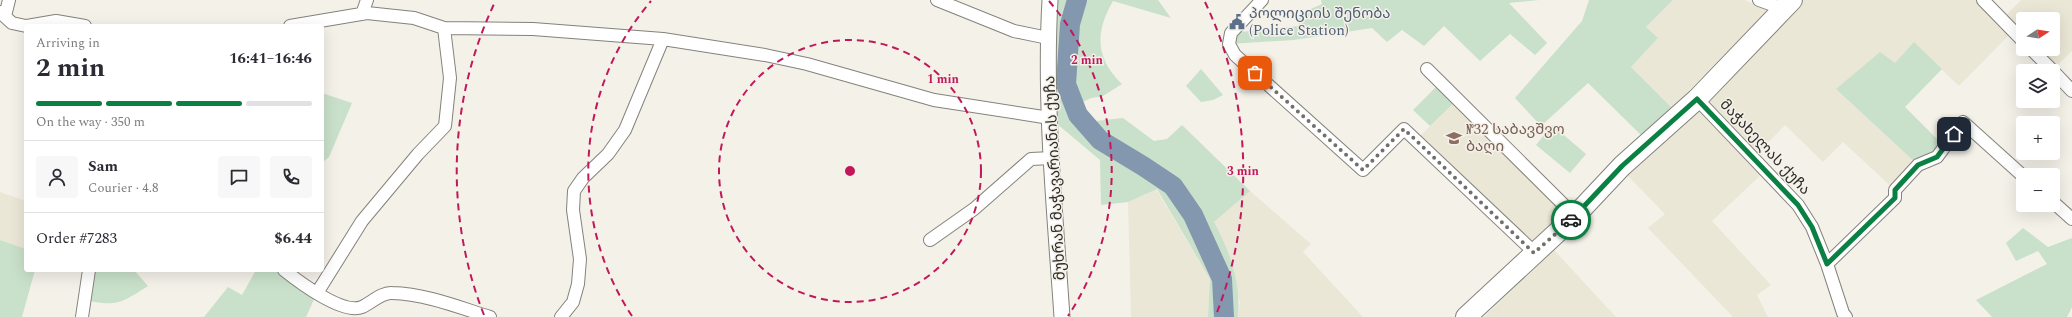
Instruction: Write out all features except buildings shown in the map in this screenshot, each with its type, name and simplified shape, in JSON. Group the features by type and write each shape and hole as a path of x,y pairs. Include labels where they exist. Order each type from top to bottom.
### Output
{"highway":[{"path":"1466,317 1575,216 1622,166 1697,99 1788,5"}],"street":[{"path":"9,0 3,14 12,23 24,25"},
{"path":"362,14 367,0"},
{"path":"937,0 1014,31 1048,38"},
{"name":"მუხრან მაჭავარიანის ქუჩა","path":"1050,0 1048,38 1050,118 1062,317"},
{"path":"1262,0 1228,34 1229,44 1235,55 1363,170 1404,129 1534,253"},
{"path":"1759,0 1788,5"},
{"path":"1982,0 2016,34"},
{"path":"302,24 362,14 414,18 444,28 533,29 663,39 765,55 793,61 934,100 1050,118"},
{"path":"39,24 56,21 73,24"},
{"path":"317,293 362,221 418,154 445,126 450,78 444,28"},
{"path":"562,317 573,302 578,284 580,259 573,210 574,191 583,178 608,154 625,130 663,39"},
{"path":"2038,56 2046,64"},
{"path":"1427,69 1575,216"},
{"path":"2060,78 2072,91"},
{"name":"მაჭახელას ქუჩა","path":"1697,99 1798,205 1812,227 1827,264 1843,313 1846,317"},
{"path":"1827,264 1895,198 1895,190 1918,165 1937,157 1963,122 2016,170"},
{"path":"930,240 974,209 1031,159 1052,158"},
{"path":"2060,208 2072,219"},
{"path":"82,317 89,272"},
{"path":"287,272 337,305 360,308 390,292 420,295 490,317"}],"shaded area":[{"path":"1673,0 1745,0 1767,11 1672,108 1631,67 1658,38 1646,27"},
{"path":"1802,0 1982,0 2002,19 2021,0 2072,0 2072,51 2059,64 2045,64 2038,56 2060,56 2060,12 2016,12 2016,34 2013,31 1959,86 1914,43 1895,63 1836,89 1918,165 1895,190 1843,142 1823,162 1785,125 1754,157 1766,170 1712,221 1771,285 1757,295 1768,317 1733,317 1648,228 1665,214 1626,174 1706,103"},
{"path":"1453,104 1568,213 1530,244 1419,137"},
{"path":"1156,189 1210,279 1208,317 1131,317 1128,202"},
{"path":"1250,191 1311,244 1303,252 1363,317 1238,317 1240,302 1214,222"},
{"path":"0,192 24,200 24,248 0,240"},
{"path":"1554,250 1616,317 1484,317"}],"green space":[{"path":"1050,0 1158,0 1171,18 1113,1 1103,23 1101,44 1107,64 1122,84 1103,96 1091,98 1081,103 1096,121 1123,118 1154,141 1167,139 1182,125 1250,191 1214,222 1225,245 1236,279 1238,292 1238,317 1208,317 1210,279 1157,189 1128,202 1101,205 1100,160 1050,118"},
{"path":"1321,0 1539,0 1509,3 1547,43 1535,55 1510,34 1480,61 1444,26 1424,46 1402,30 1387,42 1372,28 1294,40 1229,44 1231,33 1299,26 1297,15 1322,4"},
{"path":"1589,0 1673,0 1646,27 1658,38 1631,67 1672,108 1642,136 1588,83 1541,126 1515,98 1582,21"},
{"path":"1914,42 1942,69 1905,107 1944,146 1918,165 1836,89 1880,52 1895,63"},
{"path":"1201,69 1223,95 1213,100 1201,102 1186,86"},
{"path":"1440,83 1457,100 1430,126 1413,110"},
{"path":"324,94 352,103 329,157 324,161"},
{"path":"1552,125 1586,154 1570,173 1536,145"},
{"path":"2023,228 2048,247 2072,238 2072,307 2067,317 1992,317 1976,300 2047,264 2038,251 2016,261 2006,243"},
{"path":"0,240 24,248 24,272 34,272 22,317 0,317"},
{"path":"89,272 136,272 148,286 125,300 118,302 105,303 85,300"},
{"path":"255,272 287,272 317,293 306,317 204,317 228,287 242,295"}],"waterway":[{"path":"1077,0 1070,24 1066,84 1078,115 1100,140 1173,186 1193,215 1222,279 1224,317"}],"way so far":[{"path":"1255,73 1363,170 1404,129 1534,253 1571,220"}],"place":[{"name":"პოლიციის შენობა (Police Station)","path":"1237,22"},
{"name":"№32 საბავშვო ბაღი","path":"1454,138"}],"route":[{"path":"1571,220 1622,166 1697,99 1754,157 1774,181 1798,205 1812,227 1827,264 1895,198 1895,190 1918,165 1937,157 1954,134"}]}
